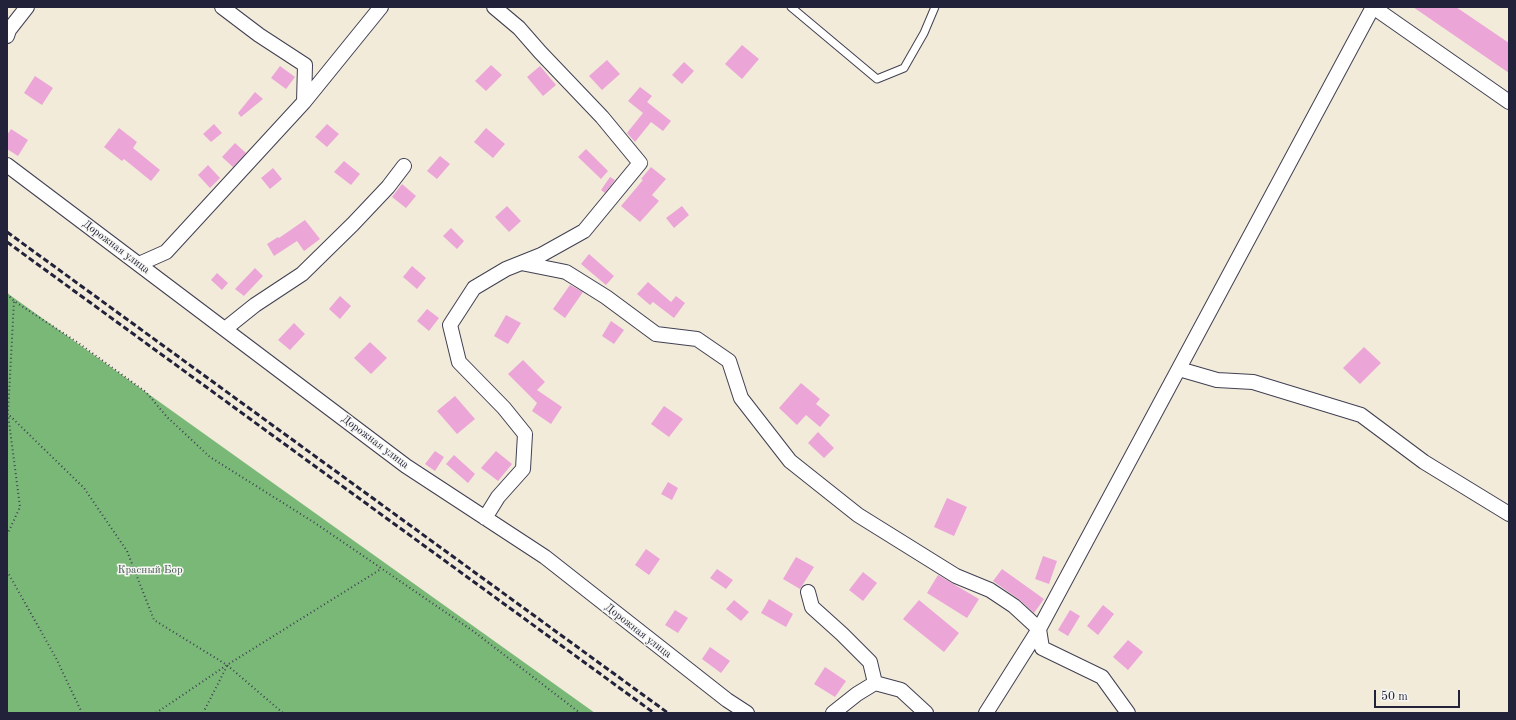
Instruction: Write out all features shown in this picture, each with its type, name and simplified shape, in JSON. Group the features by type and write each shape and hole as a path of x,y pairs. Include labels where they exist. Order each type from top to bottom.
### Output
{"street":[{"path":"7,36 9,30 27,7"},
{"path":"222,7 259,35 305,65 304,102"},
{"path":"139,264 166,252 304,102 381,7"},
{"path":"485,518 498,497 523,469 525,434 504,408 459,362 450,325 474,288 506,269 541,255 584,231 640,163 602,117 519,28 493,7"},
{"path":"986,713 1039,629 1373,7 1509,102"},
{"name":"Дорожная улица","path":"7,165 406,466 545,557 714,690 747,713"},
{"path":"225,329 255,305 302,274 388,187 404,166"},
{"path":"521,263 566,272 606,298 656,334 697,339 729,361 741,398 790,461 858,515 956,576 990,590 1014,606 1039,629 1042,648 1102,677 1128,713"},
{"path":"1179,369 1217,380 1253,382 1362,415 1424,462 1509,514"},
{"path":"808,592 812,607 870,662 875,683"},
{"path":"833,713 857,694 875,683 901,690 926,713"}],"lane":[{"path":"791,7 877,79 904,68 924,33 935,7"}],"path":[{"path":"7,294 14,301 77,342 146,392 167,417 210,457 315,523 474,631 580,713"},
{"path":"7,535 20,507 7,414 14,301"},
{"path":"7,414 84,488 127,551 154,620 228,665 284,713"},
{"path":"156,713 228,665 381,569"},
{"path":"7,571 56,658 82,713"},
{"path":"203,713 228,665"}],"green space":[{"name":"Красный Бор","path":"7,293 595,713 7,713"}],"building":[{"path":"1413,7 1456,7 1509,43 1509,73"},
{"path":"742,45 759,59 742,79 725,64"},
{"path":"607,60 620,74 602,90 589,76"},
{"path":"684,62 694,71 682,84 672,75"},
{"path":"491,65 502,75 486,91 475,81"},
{"path":"280,66 295,77 286,89 271,78"},
{"path":"540,66 556,85 543,96 527,77"},
{"path":"35,76 53,88 42,105 24,93"},
{"path":"640,87 652,96 647,102 671,121 663,131 651,122 635,142 627,133 643,113 628,101"},
{"path":"255,92 263,99 241,117 238,113"},
{"path":"214,124 222,133 211,142 203,134"},
{"path":"327,124 339,134 327,147 315,137"},
{"path":"119,128 137,142 133,148 160,170 151,181 124,159 122,161 104,147"},
{"path":"486,128 505,144 493,158 474,142"},
{"path":"11,129 28,140 18,156 7,149 7,135"},
{"path":"235,143 246,153 233,167 222,157"},
{"path":"586,149 608,171 601,179 578,157"},
{"path":"440,156 450,164 437,179 427,171"},
{"path":"344,161 360,174 351,185 334,172"},
{"path":"208,165 220,178 210,188 198,175"},
{"path":"651,167 666,179 652,195 659,201 640,222 621,206 643,180 641,179"},
{"path":"273,168 282,179 270,189 261,178"},
{"path":"610,177 615,180 605,193 601,190"},
{"path":"402,184 416,196 406,208 392,197"},
{"path":"507,206 521,221 509,232 495,217"},
{"path":"682,206 689,215 674,228 666,218"},
{"path":"305,220 320,239 304,251 297,241 274,256 267,244 278,237 279,238"},
{"path":"451,228 464,241 457,249 443,236"},
{"path":"589,254 614,276 606,285 581,264"},
{"path":"412,266 426,278 417,289 403,277"},
{"path":"255,268 263,276 244,296 235,289"},
{"path":"217,273 228,283 222,290 211,280"},
{"path":"648,282 671,302 676,296 685,303 674,318 653,302 650,305 637,294"},
{"path":"570,285 583,292 565,318 553,309"},
{"path":"340,296 351,306 340,319 329,309"},
{"path":"427,309 439,318 429,331 417,321"},
{"path":"506,315 521,323 508,344 494,336"},
{"path":"611,321 624,330 614,344 602,336"},
{"path":"294,323 305,334 290,350 278,340"},
{"path":"370,342 387,358 371,374 354,358"},
{"path":"1364,347 1381,363 1360,384 1343,368"},
{"path":"523,360 545,382 537,390 562,407 551,424 532,411 537,403 508,374"},
{"path":"801,383 820,399 816,404 830,415 820,427 806,415 797,425 779,408"},
{"path":"455,396 475,419 457,434 437,411"},
{"path":"664,406 683,419 669,437 651,424"},
{"path":"818,432 834,448 824,458 808,443"},
{"path":"435,451 444,457 435,471 425,464"},
{"path":"496,451 512,464 498,481 481,468"},
{"path":"454,455 475,474 468,483 446,464"},
{"path":"668,482 678,488 672,500 661,494"},
{"path":"947,498 967,507 954,536 934,527"},
{"path":"646,549 660,559 649,575 635,565"},
{"path":"1043,556 1057,561 1049,584 1035,579"},
{"path":"796,557 814,567 800,589 783,579"},
{"path":"717,569 733,580 726,589 710,578"},
{"path":"1002,569 1044,599 1034,613 1020,600 993,581"},
{"path":"863,572 877,583 863,601 849,590"},
{"path":"938,575 979,599 967,618 927,593"},
{"path":"769,599 793,614 786,627 761,613"},
{"path":"734,600 749,612 741,621 726,609"},
{"path":"919,600 959,633 944,652 903,619"},
{"path":"1103,605 1114,614 1098,635 1087,626"},
{"path":"675,610 688,618 678,633 665,625"},
{"path":"1070,610 1080,616 1068,636 1058,630"},
{"path":"1128,640 1143,652 1128,670 1113,657"},
{"path":"710,647 730,661 721,673 702,659"},
{"path":"825,667 846,681 835,697 814,684"}],"railway":[{"path":"7,232 668,713"},
{"path":"7,242 654,713"}]}
